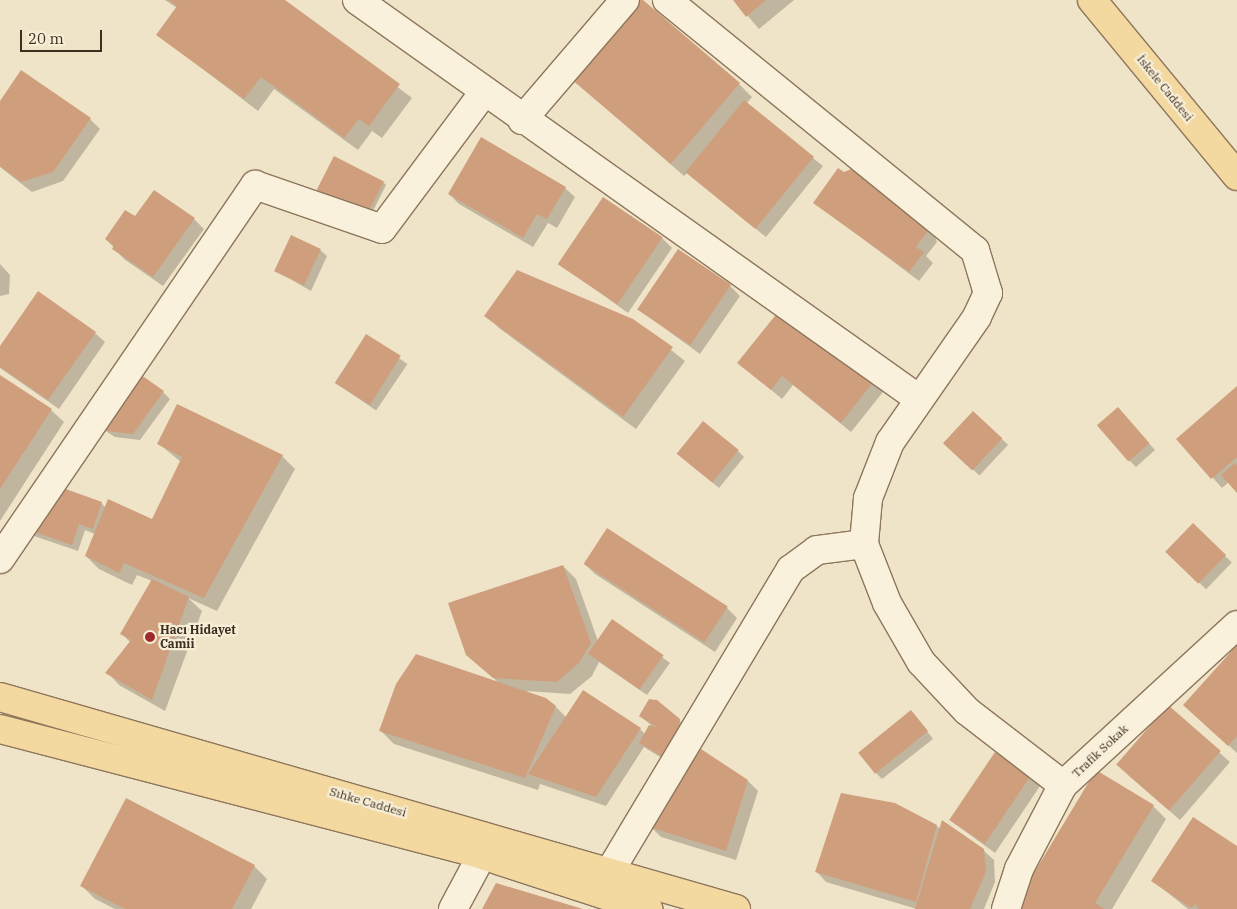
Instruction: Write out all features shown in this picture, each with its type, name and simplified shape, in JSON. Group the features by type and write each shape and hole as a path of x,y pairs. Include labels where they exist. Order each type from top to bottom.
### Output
{"main road":[{"name":"İskele Caddesi","path":"1092,0 1237,176"},
{"name":"Sıhke Caddesi","path":"0,698 610,871 736,909"},
{"path":"0,729 482,855 648,909"}],"street":[{"path":"357,0 522,120 919,399"},
{"path":"522,120 625,0"},
{"path":"667,0 975,250 988,293 977,317 890,442 868,498 864,544 887,603 921,662 967,711 1063,785"},
{"path":"0,559 254,185 382,229 484,92"},
{"path":"610,871 791,569 817,550 864,544"},
{"name":"Trafik Sokak","path":"1006,909 1019,869 1063,785 1237,625"},
{"path":"453,909 482,855"}],"building":[{"path":"168,0 285,0 400,84 369,126 359,119 344,138 261,77 244,99 156,35 177,6"},
{"path":"639,0 643,0 740,83 671,164 571,79"},
{"path":"733,0 766,0 746,17"},
{"path":"21,70 91,118 53,172 21,182 0,166 0,101"},
{"path":"744,100 814,157 755,229 685,172"},
{"path":"481,137 566,187 547,219 537,214 523,238 448,194"},
{"path":"334,156 384,181 367,215 317,190"},
{"path":"856,167 923,217 928,231 916,247 924,252 909,272 813,203 838,168 844,172"},
{"path":"154,190 195,218 153,277 112,249 114,246 105,239 125,210 135,216"},
{"path":"603,197 663,237 617,304 558,264"},
{"path":"291,235 321,249 304,285 274,271"},
{"path":"678,249 731,285 690,345 637,310"},
{"path":"517,270 633,319 673,347 623,417 484,316"},
{"path":"38,291 96,332 48,400 0,367 0,346"},
{"path":"782,307 874,381 841,423 782,376 771,390 737,363"},
{"path":"366,334 401,356 370,405 335,383"},
{"path":"134,370 164,391 133,434 107,431 96,423"},
{"path":"0,375 52,409 0,489"},
{"path":"1237,386 1237,457 1211,479 1176,439"},
{"path":"177,404 283,455 204,598 124,563 119,573 85,556 108,499 152,519 182,457 157,444"},
{"path":"1118,407 1149,443 1128,462 1097,425"},
{"path":"973,411 1002,438 972,470 943,443"},
{"path":"703,421 739,450 712,483 677,454"},
{"path":"1235,463 1237,465 1237,493 1221,475"},
{"path":"63,488 102,502 93,529 79,524 72,545 26,529"},
{"path":"1193,523 1226,555 1198,584 1165,552"},
{"path":"607,528 728,606 704,642 584,564"},
{"path":"563,565 591,643 579,663 557,682 493,678 466,655 448,603"},
{"name":"Hacı Hidayet Camii","path":"152,579 189,597 152,700 105,673 131,640 120,634"},
{"path":"612,619 664,655 640,690 588,653"},
{"path":"1237,645 1237,736 1228,746 1183,705"},
{"path":"416,654 546,698 556,706 525,778 379,731 396,684"},
{"path":"583,690 641,728 596,797 528,774"},
{"path":"649,699 657,700 680,719 679,736 666,759 639,743 649,725 658,728 639,716"},
{"path":"1168,705 1221,751 1169,811 1116,765"},
{"path":"911,710 928,731 875,774 858,753"},
{"path":"701,749 748,780 726,851 649,827"},
{"path":"995,752 1031,776 985,844 949,820"},
{"path":"1096,770 1154,805 1095,903 1105,909 1012,909"},
{"path":"841,793 895,803 937,825 916,902 815,872"},
{"path":"126,798 255,865 232,909 125,909 80,886"},
{"path":"1193,817 1237,846 1237,909 1199,909 1196,904 1191,908 1151,881"},
{"path":"942,820 984,849 986,872 970,909 915,909"},
{"path":"496,883 583,909 482,909"}],"place":[{"name":"Hacı Hidayet Camii","path":"150,637"}]}
